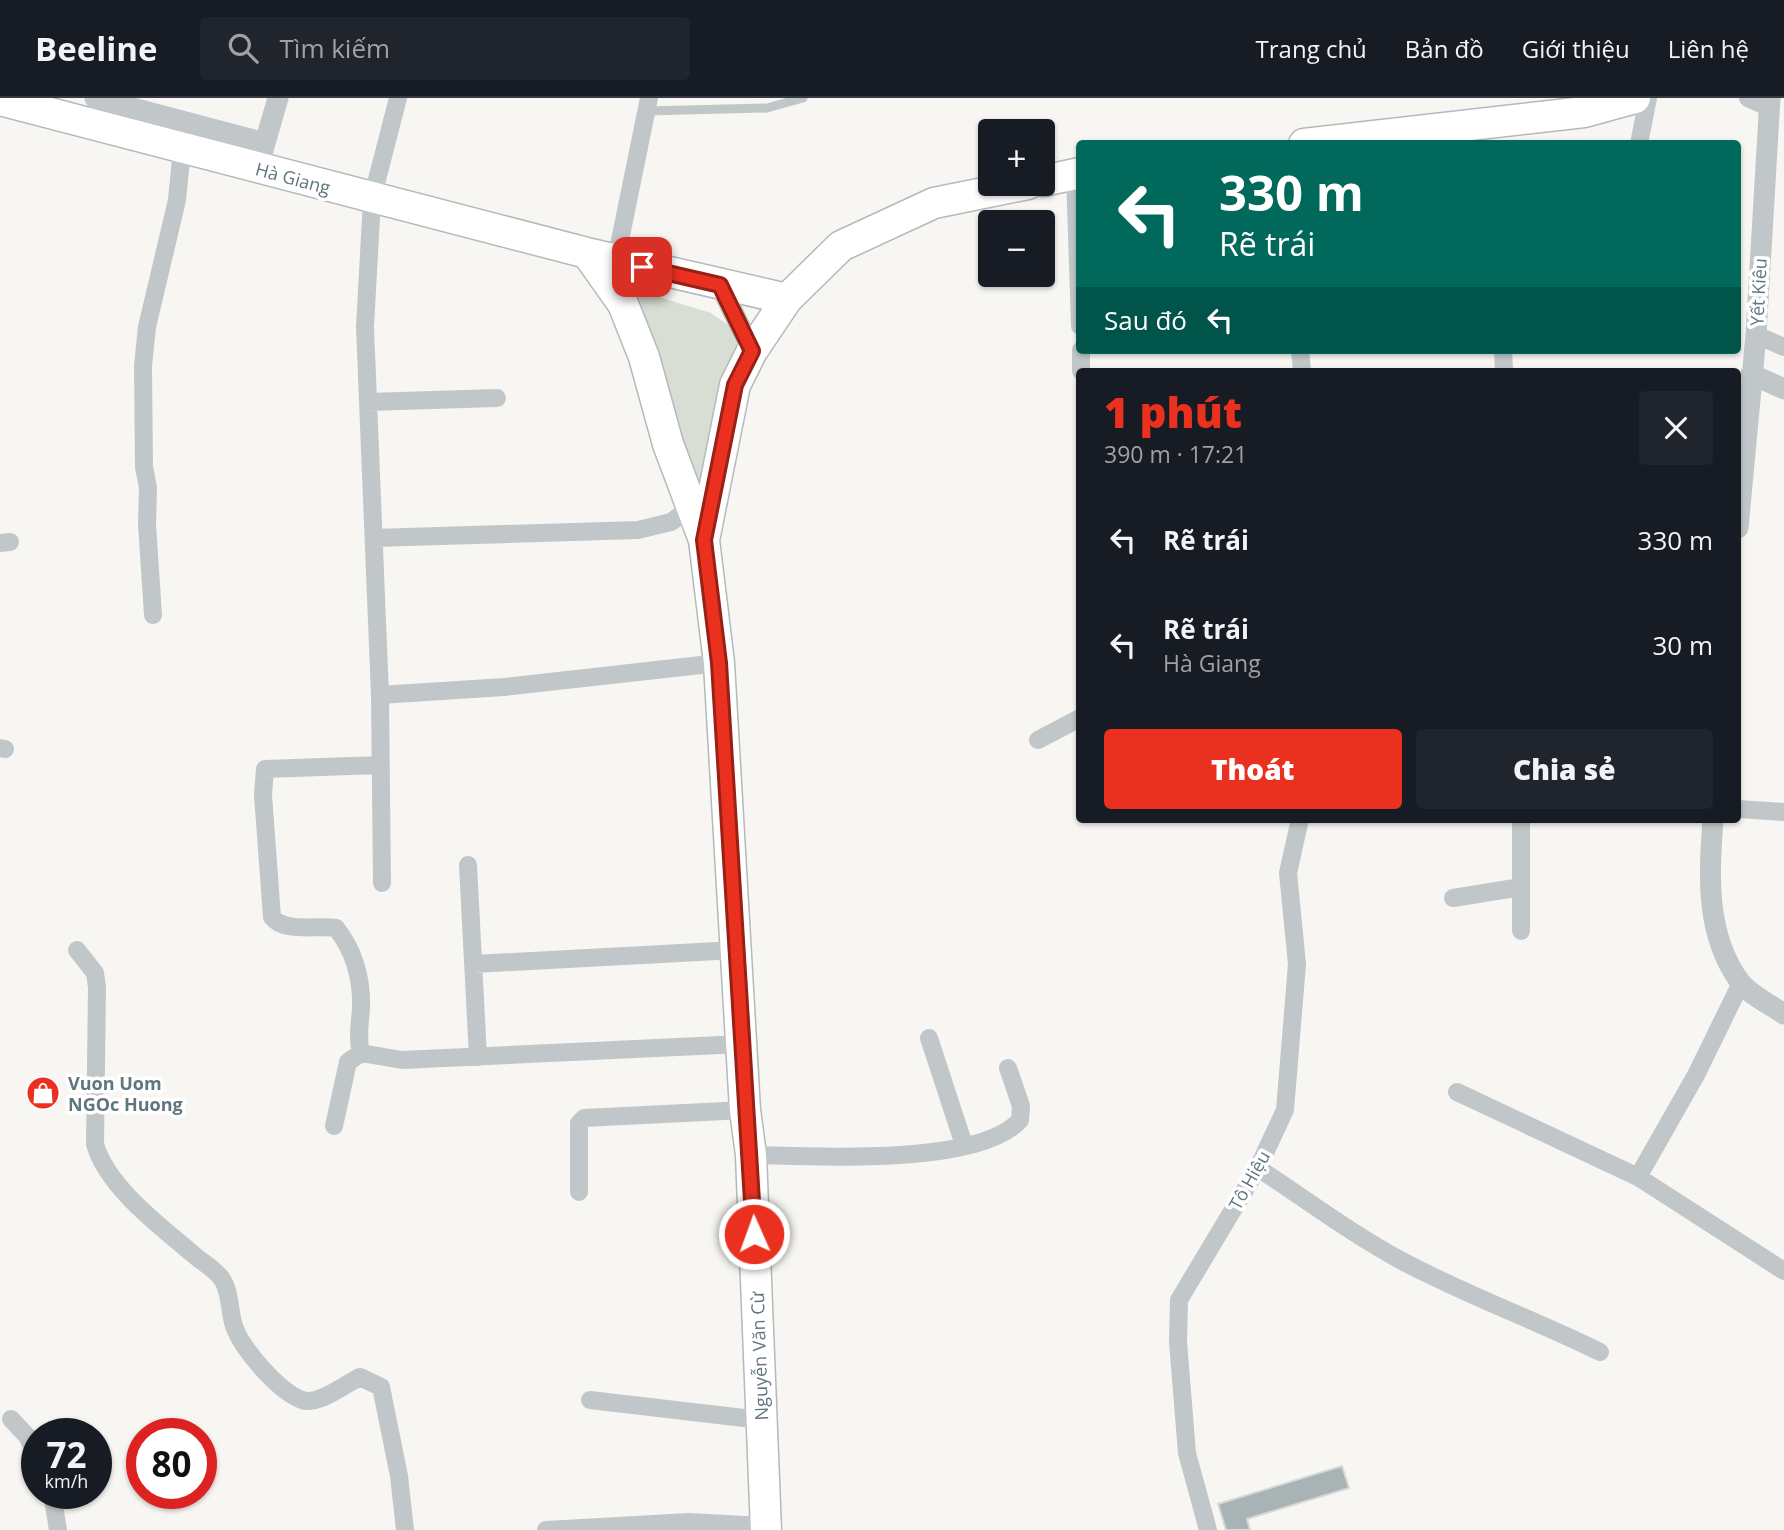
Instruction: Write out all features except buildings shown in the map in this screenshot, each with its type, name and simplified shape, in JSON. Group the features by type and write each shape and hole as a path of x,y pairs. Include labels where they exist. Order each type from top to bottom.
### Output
{"highway":[{"path":"1339,140 1584,112 1635,98"},
{"name":"Hà Giang","path":"0,100 182,149 262,156 372,199 616,260 787,299"},
{"path":"1055,179 1076,174"},
{"name":"Nguyễn Văn Cừ","path":"766,1528 751,1155 745,1110 719,663 704,540 735,385 752,351 787,299 841,246 934,203 978,194"},
{"path":"587,253 623,304 636,335 690,508 704,540"}],"street":[{"name":"Hà Giang","path":"95,98 262,156"},
{"path":"262,156 278,98"},
{"path":"382,883 380,695 365,327 372,199 398,98"},
{"path":"1640,140 1648,98"},
{"path":"1748,98 1770,103"},
{"name":"Yết Kiêu","path":"1741,492 1775,150 1770,103"},
{"path":"616,260 646,104"},
{"path":"153,615 148,488 144,467 143,366 147,327 177,200 182,149"},
{"path":"720,285 752,351"},
{"path":"1756,335 1784,347"},
{"path":"1751,374 1784,389"},
{"path":"368,402 497,398"},
{"path":"374,538 626,531 671,522 690,508"},
{"path":"380,695 516,686 719,663"},
{"path":"1038,740 1076,720"},
{"path":"361,1053 361,1004 353,952 349,945 336,929 297,927 277,923 272,917 263,795 265,769 380,765"},
{"path":"1741,808 1784,812"},
{"name":"Tô Hiệu","path":"1208,1530 1187,1453 1178,1342 1179,1300 1258,1168 1285,1110 1297,964 1288,873 1299,823"},
{"path":"1521,823 1521,931"},
{"path":"1713,823 1708,879 1717,939 1741,983 1784,1014"},
{"path":"468,865 478,1056"},
{"path":"1453,898 1521,887"},
{"path":"77,950 96,973 95,1144 99,1159 108,1174 158,1225 221,1279 234,1325 243,1345 283,1389 303,1400 314,1401 360,1377 381,1387 399,1476 405,1530"},
{"path":"474,964 736,950"},
{"path":"1637,1177 1696,1075 1741,983"},
{"path":"929,1038 964,1146"},
{"path":"334,1126 348,1062 361,1053 402,1060 741,1044"},
{"path":"751,1155 871,1158 964,1146 1004,1132 1020,1120 1021,1106 1008,1068"},
{"path":"1457,1092 1637,1177 1784,1271"},
{"path":"579,1192 579,1123 584,1118 745,1110"},
{"path":"1258,1168 1398,1259 1459,1290 1601,1352"},
{"path":"590,1400 761,1420"},
{"path":"11,1419 21,1430"},
{"path":"55,1509 58,1530"},
{"path":"546,1530 689,1522 766,1528"}],"lane":[{"path":"646,104 766,108 803,98"}],"shaded area":[{"path":"639,291 711,313 728,325 739,349 701,489 696,495 633,298"}],"place":[{"name":"Vuon Uom NGOc Huong","path":"43,1093"}],"route":[{"path":"642,267 720,285 752,351 735,385 704,540 719,663 754,1234"}]}
